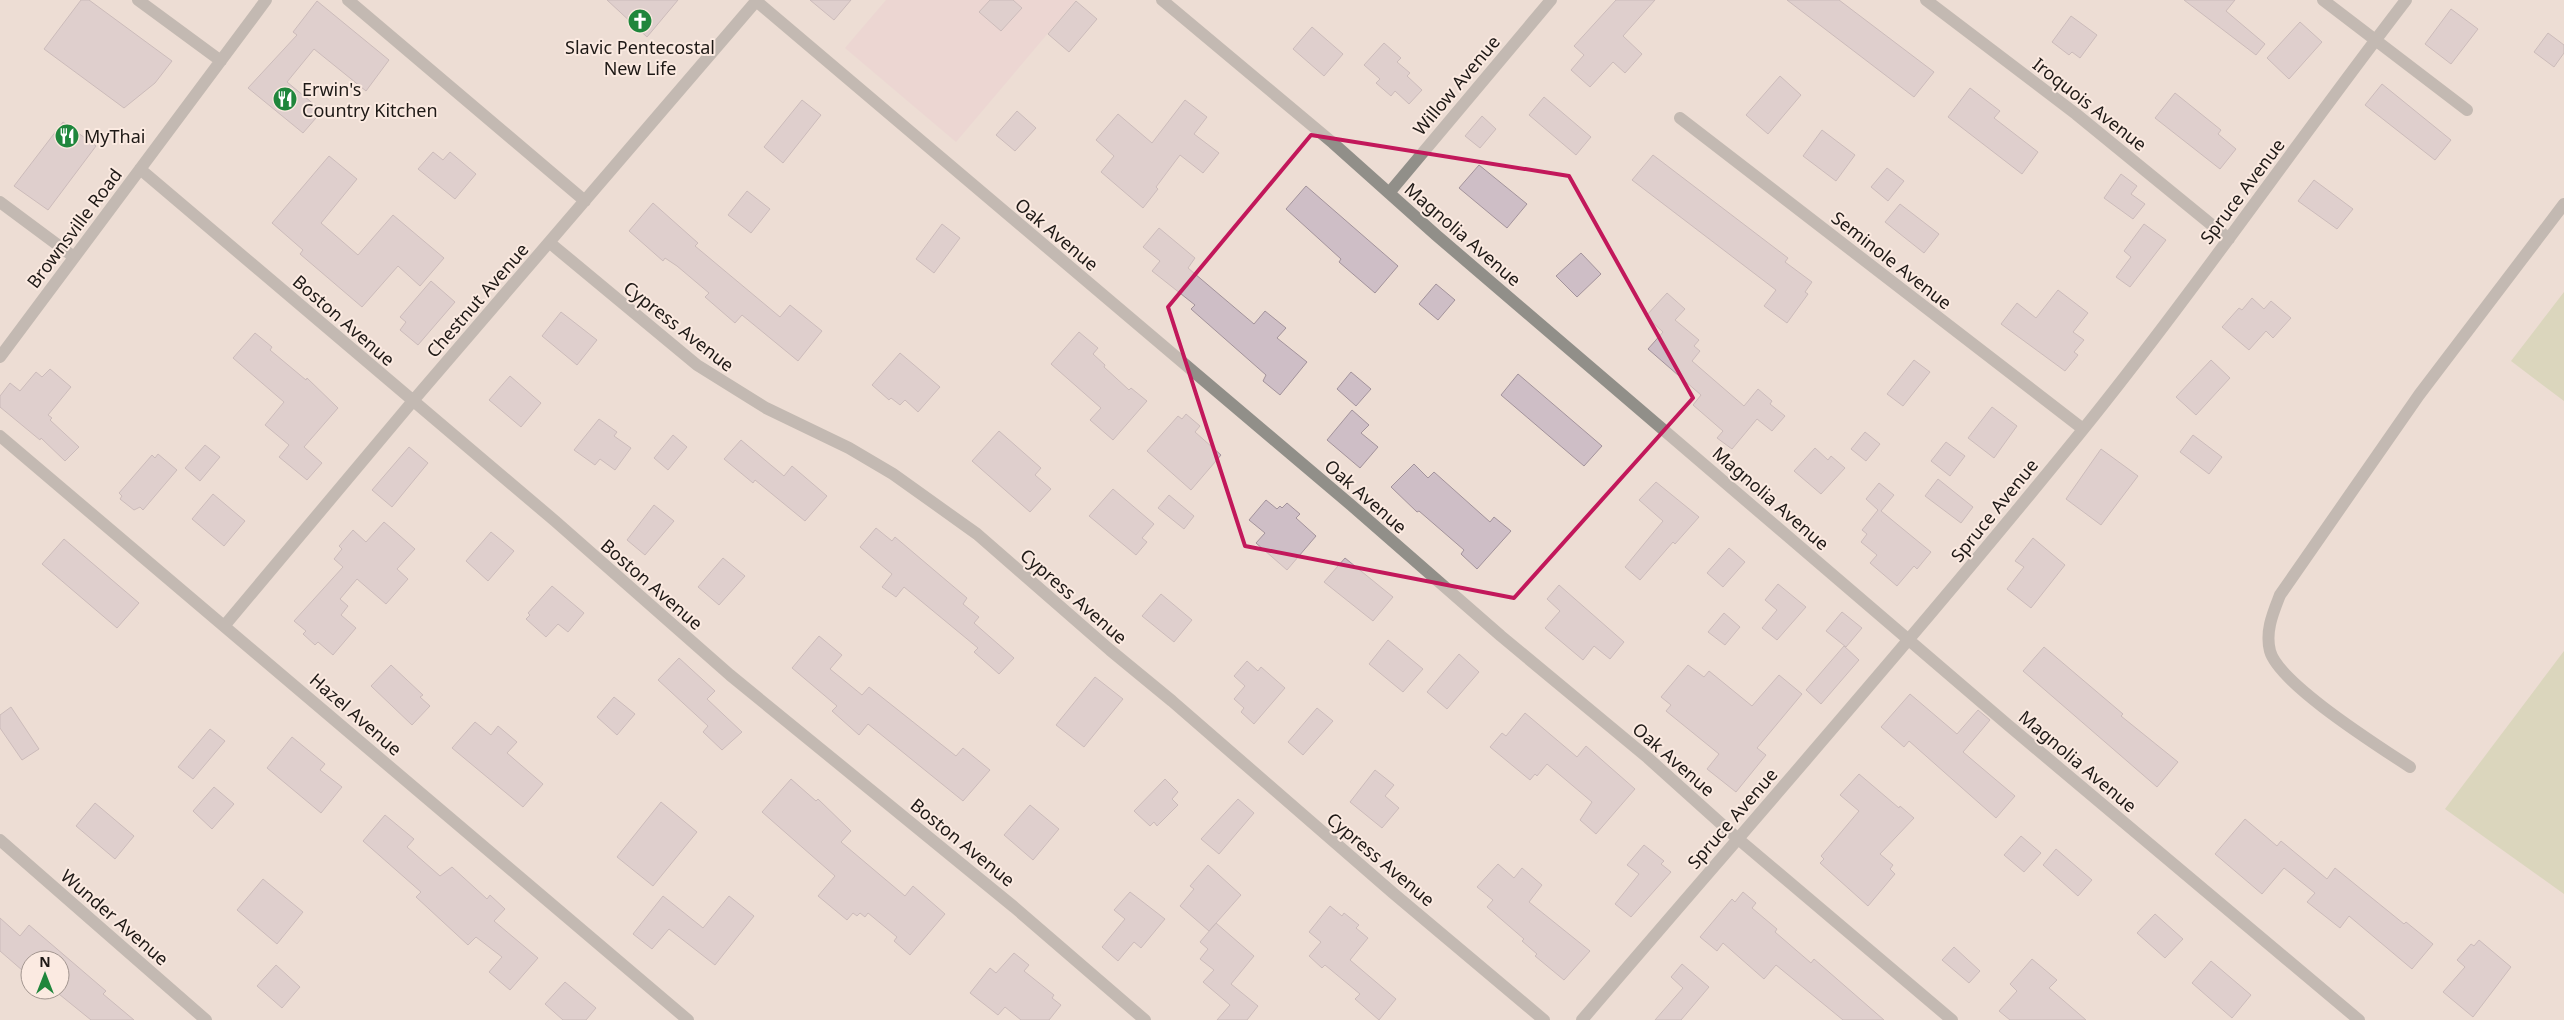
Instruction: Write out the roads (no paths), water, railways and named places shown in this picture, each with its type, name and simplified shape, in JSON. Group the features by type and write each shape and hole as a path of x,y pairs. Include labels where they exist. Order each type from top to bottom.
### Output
{"street":[{"path":"138,0 221,61"},
{"name":"Brownsville Road","path":"0,357 266,0"},
{"path":"348,0 585,201"},
{"name":"Chestnut Avenue","path":"225,625 412,402 756,0"},
{"name":"Oak Avenue","path":"756,0 1351,505 1486,624 1648,758 1737,838 1952,1020"},
{"name":"Magnolia Avenue","path":"1162,0 1389,192 2015,731 2359,1020"},
{"name":"Willow Avenue","path":"1389,192 1551,0"},
{"name":"Iroquois Avenue","path":"1926,0 2076,114 2229,239"},
{"path":"2323,0 2468,110"},
{"name":"Spruce Avenue","path":"1582,1020 1737,838 1910,640 2083,429 2229,239 2406,0"},
{"name":"Seminole Avenue","path":"1680,118 2083,429"},
{"name":"Boston Avenue","path":"140,169 412,402 555,521 730,675 1006,900 1145,1020"},
{"path":"0,202 74,257"},
{"path":"2410,767 2344,723 2283,672 2270,651 2269,626 2280,595 2419,395 2564,204"},
{"name":"Cypress Avenue","path":"550,243 697,365 766,408 848,448 893,474 977,534 1386,887 1544,1020"},
{"name":"Hazel Avenue","path":"0,436 225,625 688,1020"},
{"name":"Wunder Avenue","path":"0,840 206,1020"}],"place":[{"name":"Slavic Pentecostal New Life","path":"640,21"},
{"name":"Erwin's Country Kitchen","path":"285,99"},
{"name":"MyThai","path":"67,136"}]}
